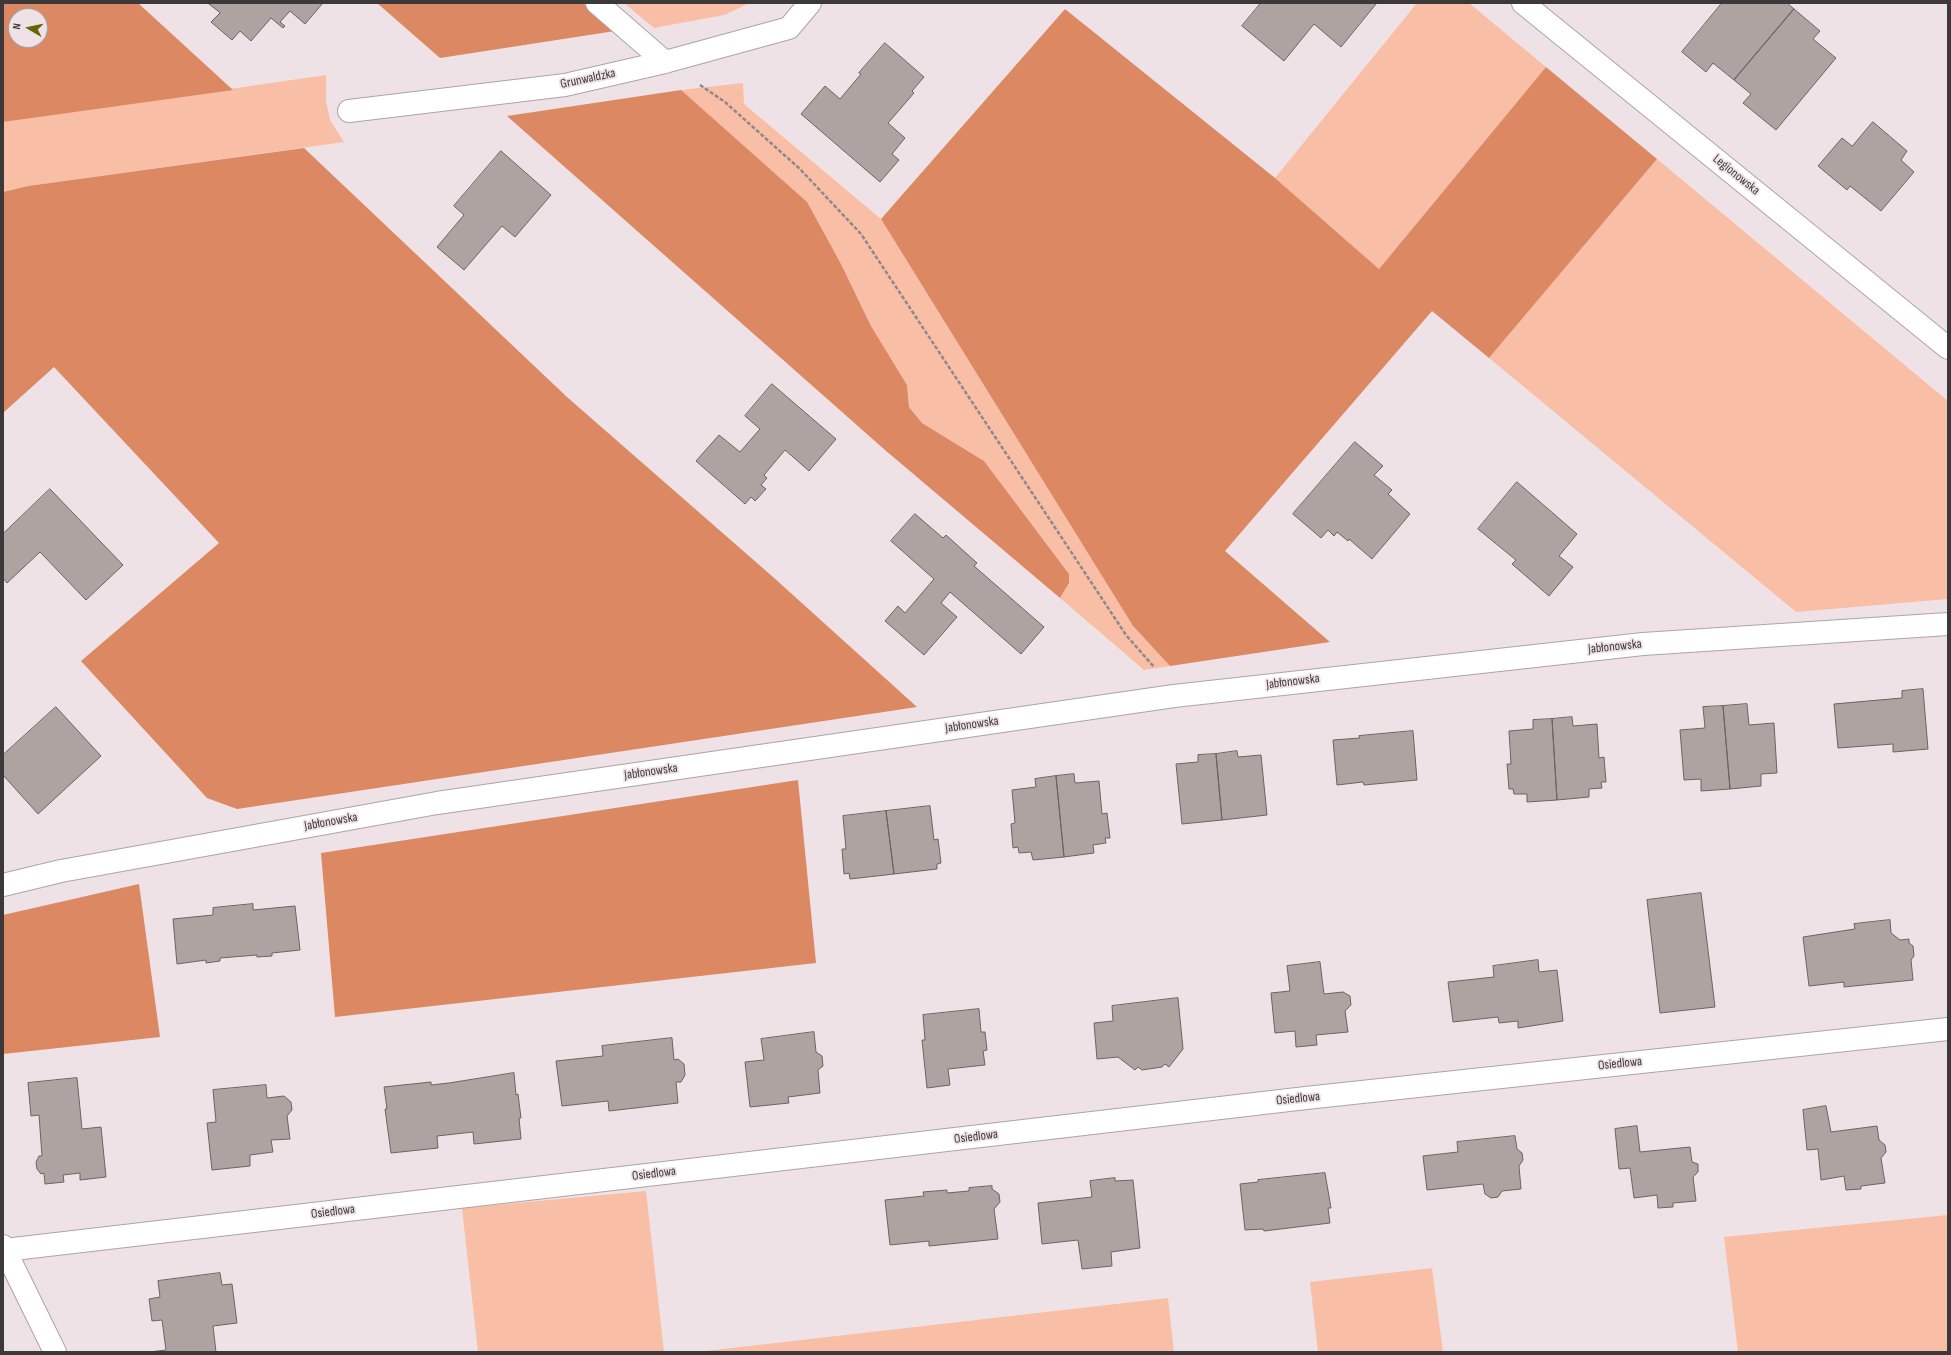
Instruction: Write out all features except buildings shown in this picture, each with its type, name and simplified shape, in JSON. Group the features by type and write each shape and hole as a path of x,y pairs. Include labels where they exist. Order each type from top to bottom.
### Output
{"street":[{"path":"598,3 665,62"},
{"name":"Grunwaldzka","path":"349,111 565,85 665,62 789,28 810,3"},
{"name":"Legionowska","path":"1523,3 1948,348"},
{"name":"Jabłonowska","path":"3,885 61,871 437,803 1174,696 1643,644 1948,624"},
{"name":"Osiedlowa","path":"4,1248 1298,1099 1948,1029"},
{"path":"4,1248 55,1352"}],"path":[{"path":"665,62 725,102 800,169 861,234 1126,635 1154,666 1174,696"}],"shaded area":[{"path":"3,3 138,3 233,90 3,122"},
{"path":"377,3 583,3 615,31 440,58"},
{"path":"624,3 750,3 724,15 654,28"},
{"path":"1417,3 1469,3 1546,67 1379,269 1275,178"},
{"path":"1065,9 1275,178 1379,269 1546,67 1657,159 1489,358 1432,311 1225,551 1330,642 1170,666 1133,626 881,219"},
{"path":"326,75 326,101 330,120 344,142 28,186 3,192 3,122"},
{"path":"743,83 744,104 881,219 1133,626 1170,666 1144,670 1060,598 1069,583 1069,574 984,461 922,423 909,407 907,385 871,326 842,266 681,90"},
{"path":"681,90 807,202 842,266 871,326 907,385 909,407 922,423 984,461 1069,574 1069,583 1060,598 885,450 507,116"},
{"path":"304,148 567,397 773,577 917,707 237,809 207,798 81,661 219,543 54,367 3,413 3,192 28,186"},
{"path":"1657,159 1948,401 1948,599 1796,612 1489,358"},
{"path":"798,780 816,963 335,1017 321,853"},
{"path":"139,884 160,1037 3,1054 3,915"},
{"path":"646,1191 664,1352 478,1352 462,1208"},
{"path":"1948,1215 1948,1352 1738,1352 1724,1237"},
{"path":"1432,1268 1443,1352 1318,1352 1310,1282"},
{"path":"1168,1298 1174,1352 697,1352"}]}
